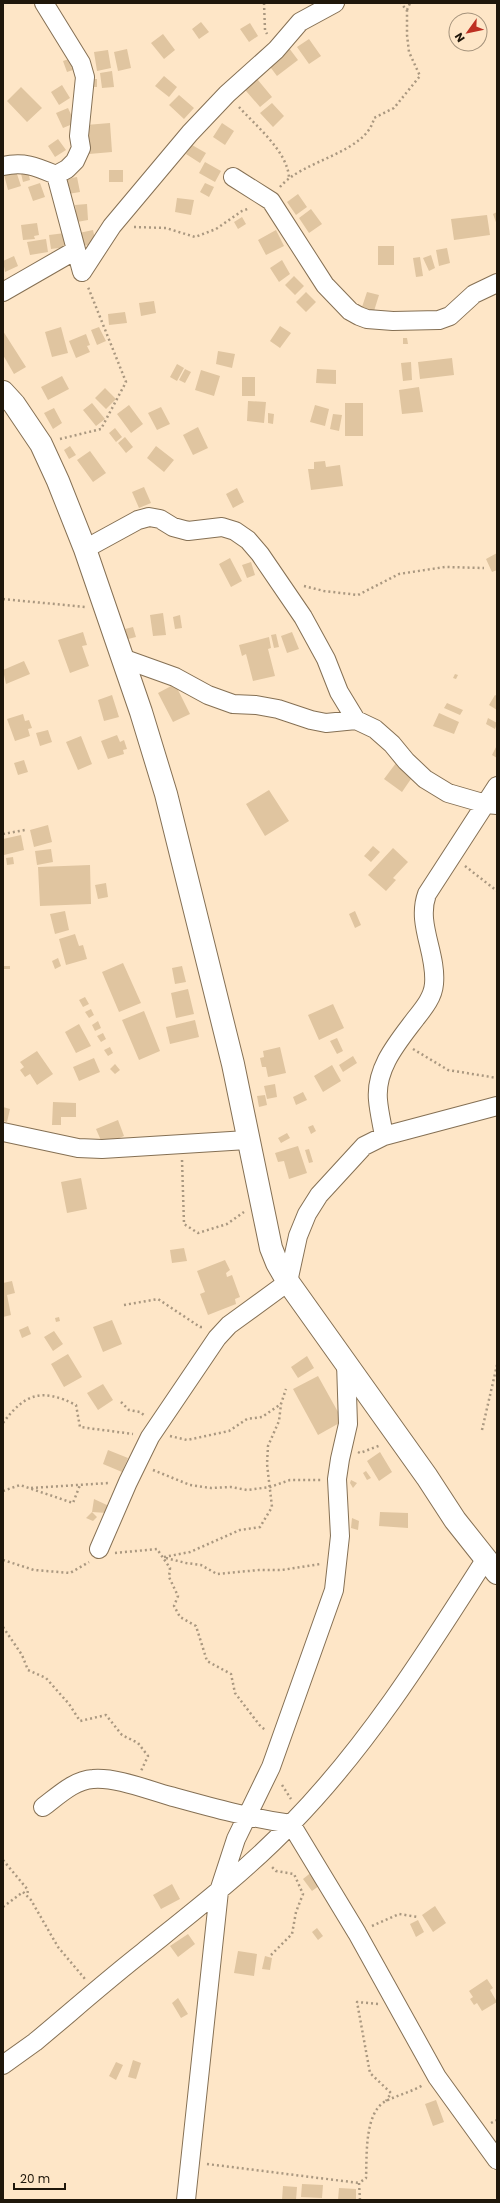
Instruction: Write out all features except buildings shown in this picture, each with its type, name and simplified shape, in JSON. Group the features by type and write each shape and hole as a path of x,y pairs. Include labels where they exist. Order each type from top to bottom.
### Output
{"street":[{"path":"44,3 81,63 85,77 79,136 81,148 75,161 67,169 56,175"},
{"path":"82,272 112,226 190,133 227,94 276,50 300,22 335,3"},
{"path":"3,166 14,164 31,164 56,175"},
{"path":"56,175 82,272"},
{"path":"233,177 265,195 271,201 325,285 350,311 359,316 367,319 393,321 440,320 450,316 474,294 497,283"},
{"path":"3,292 76,250"},
{"path":"3,392 41,444 85,549 166,794 233,1064 271,1248 277,1263 288,1282 398,1436 455,1520 491,1566 438,1634 348,1760 296,1819 219,1891 35,2042 3,2065"},
{"path":"85,549 138,520 149,517 160,519 173,527 188,531 222,527 235,531 248,540 260,554 276,580 307,624 326,659 339,692 356,720"},
{"path":"122,658 175,677 208,696 233,704 256,704 278,709 311,720 326,722 356,720 375,729 392,744 406,761 425,779 448,793 492,804"},
{"path":"384,1136 378,1099 379,1079 387,1059 399,1040 430,999 434,984 423,918 423,905 427,894 452,856 492,804 497,786"},
{"path":"99,1549 128,1482 150,1437 161,1420 217,1338 229,1325 288,1282 298,1236 307,1214 315,1202 364,1146 384,1136 497,1106"},
{"path":"3,1132 78,1148 102,1149 182,1146 248,1140"},
{"path":"186,2200 219,1891 228,1859 271,1767 323,1625 334,1590 339,1564 340,1536 338,1479 349,1411 346,1363"},
{"path":"43,1807 78,1783 92,1779 135,1786 247,1817 296,1819"},
{"path":"296,1819 437,2077 497,2160"}],"path":[{"path":"264,3 265,30 276,50"},
{"path":"401,3 407,11"},
{"path":"112,226 166,228 196,237 216,229 242,211 271,201 275,193 289,178 308,166 332,157 354,144 372,128 374,118 394,108 420,76 410,52 407,35 407,11 410,3"},
{"path":"227,94 282,155 288,168 289,178"},
{"path":"41,444 101,429 126,382 82,272"},
{"path":"276,580 324,591 358,595 399,574 445,567 484,568"},
{"path":"3,599 105,609"},
{"path":"3,834 25,830"},
{"path":"452,856 497,891"},
{"path":"399,1040 448,1070 497,1078"},
{"path":"182,1146 184,1224 198,1233 227,1224 261,1200"},
{"path":"124,1306 158,1299 200,1327 229,1325"},
{"path":"482,1430 497,1365"},
{"path":"164,1557 190,1552 240,1530 260,1527 272,1507 268,1446 279,1421 281,1404 286,1389"},
{"path":"3,1423 12,1411 30,1396 49,1396 76,1405 80,1427 150,1437 173,1436 187,1440 229,1431 247,1419 262,1417 281,1404"},
{"path":"121,1402 129,1410 140,1412 153,1422 161,1420"},
{"path":"343,1441 360,1453 374,1449 398,1436"},
{"path":"136,1466 161,1472 190,1485 246,1490 270,1487 290,1480 338,1479"},
{"path":"31,1488 128,1482"},
{"path":"3,1491 20,1485 73,1503 80,1485"},
{"path":"3,1560 21,1564 34,1570 70,1573 92,1560 99,1549 107,1554 157,1549 164,1557 170,1568 169,1578 178,1596 174,1606 180,1617 196,1626 207,1660 231,1674 235,1693 241,1702 261,1727 281,1738"},
{"path":"164,1557 186,1563 201,1565 217,1574 236,1571 282,1570 308,1565 339,1564"},
{"path":"3,1626 22,1655 28,1670 46,1678 69,1704 80,1721 106,1715 122,1735 138,1744 148,1756 135,1786"},
{"path":"271,1767 296,1819"},
{"path":"257,1857 276,1871 294,1874 304,1894 296,1912 292,1934 271,1955"},
{"path":"3,1860 28,1890 27,1896"},
{"path":"3,1907 23,1892 32,1900 58,1946 95,1992"},
{"path":"357,1933 400,1914 418,1917"},
{"path":"191,2162 359,2183 366,2178 368,2138 376,2109 386,2101 391,2093 370,2073 357,2002 398,2006"},
{"path":"386,2101 408,2094 437,2077"},
{"path":"359,2183 360,2200"}]}
